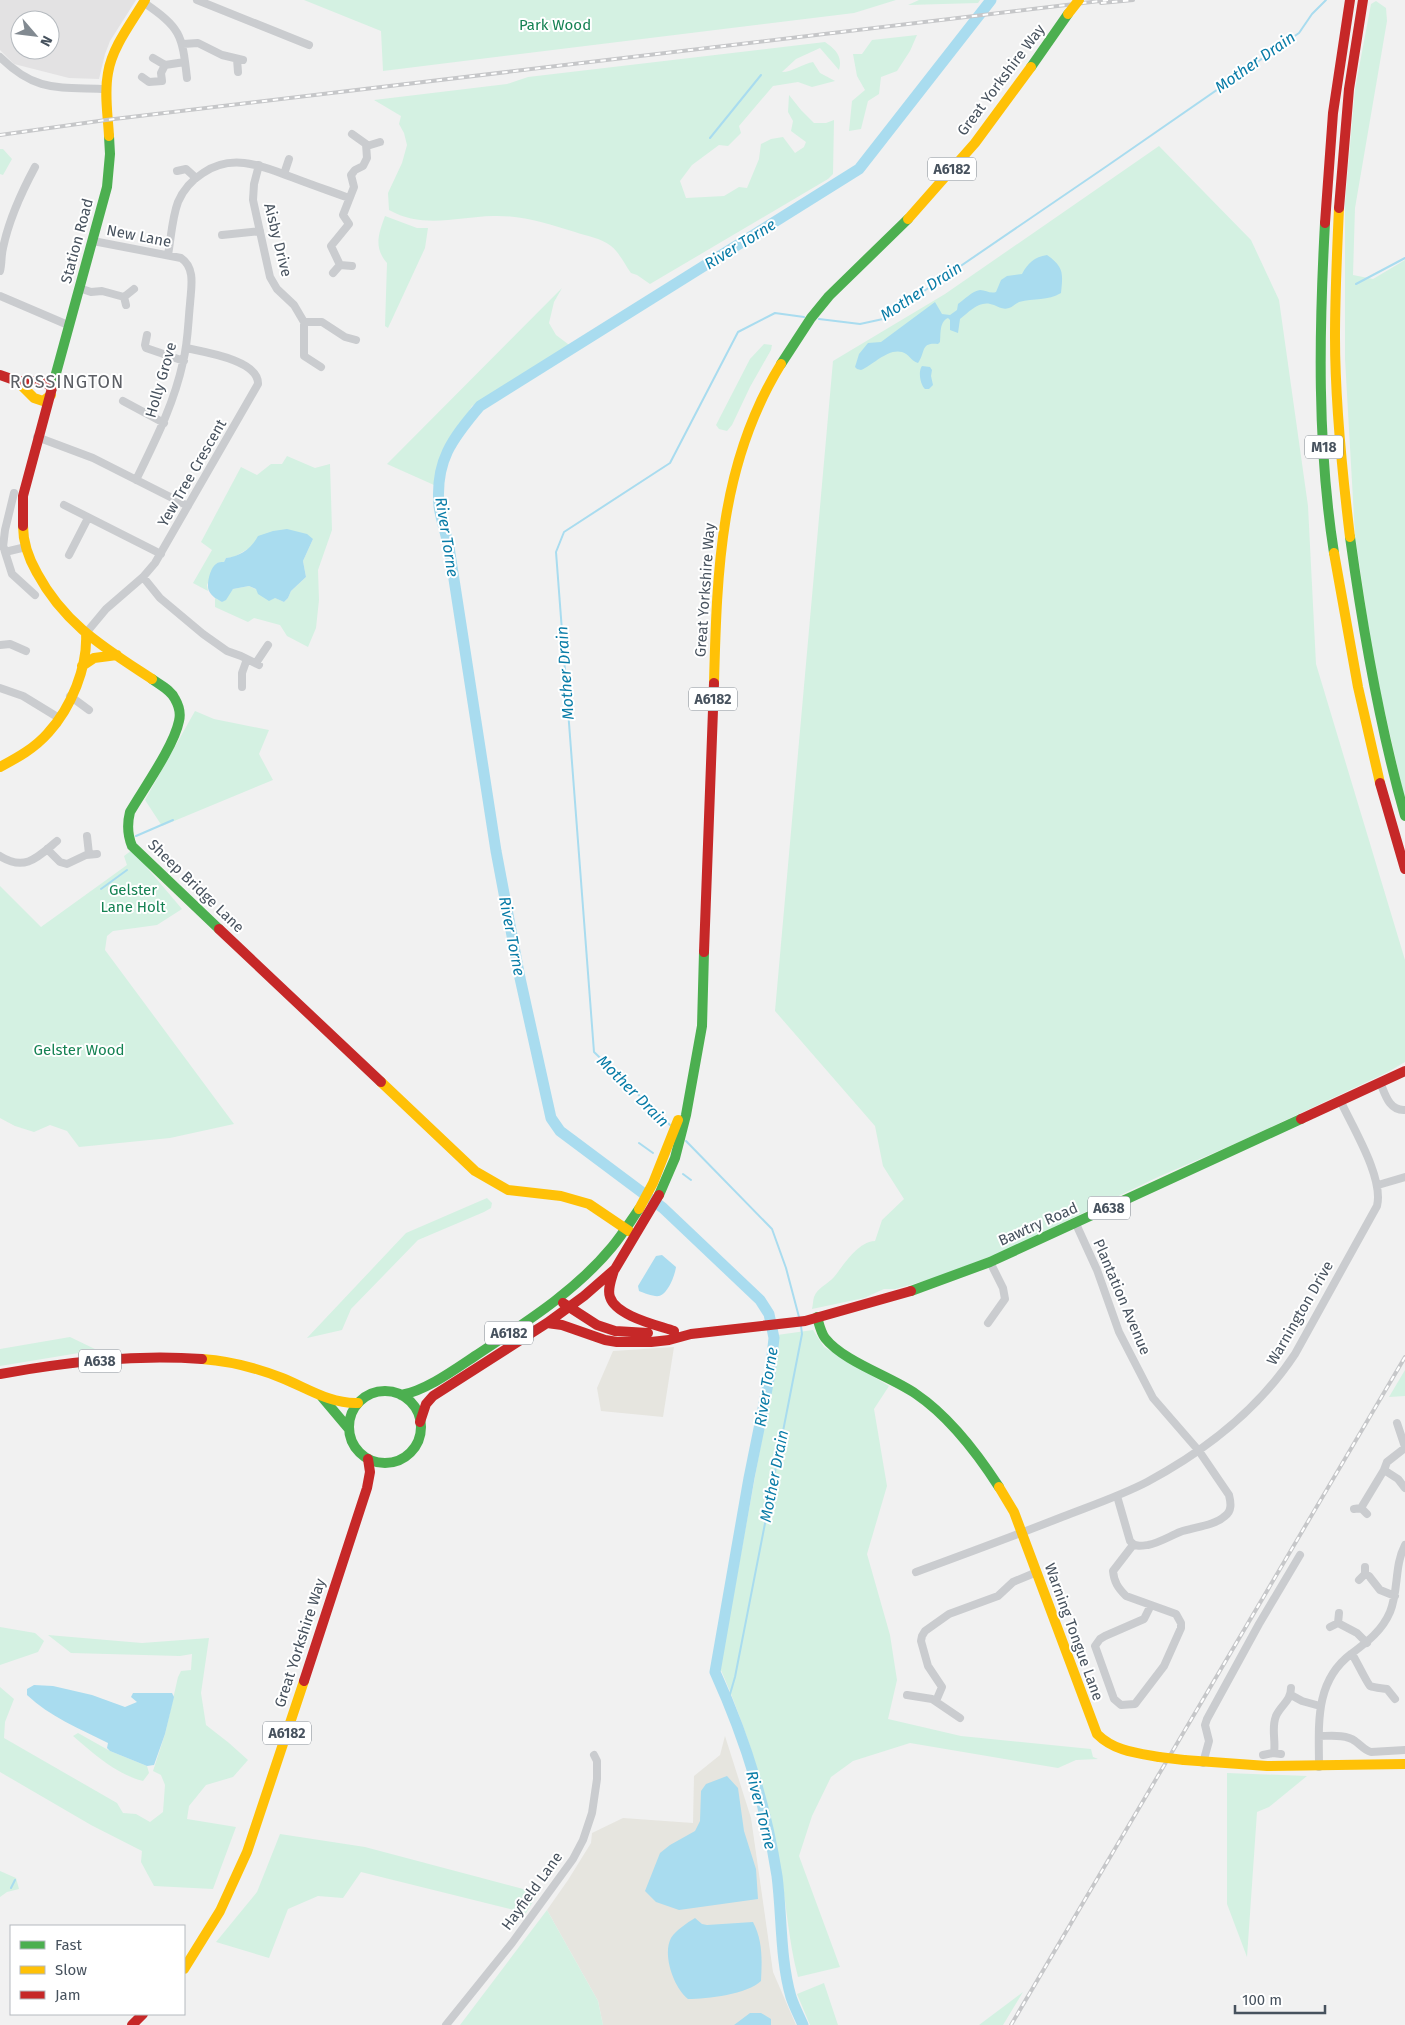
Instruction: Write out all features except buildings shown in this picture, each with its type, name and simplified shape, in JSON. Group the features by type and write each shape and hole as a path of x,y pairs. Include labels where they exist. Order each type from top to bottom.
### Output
{"main road":[{"name":"Great Yorkshire Way","path":"401,1395 413,1393 460,1366 544,1310 591,1269 612,1247 638,1210 653,1183 673,1134 680,1124 691,1090 702,1026 716,612 720,552 728,499 740,452 754,413 772,377 805,326 848,275 913,215 943,181 977,138 1078,0"},
{"name":"M18","path":"1350,0 1327,170 1323,247 1320,372 1327,500 1344,619 1359,698 1380,785 1405,869"},
{"name":"M18","path":"1363,0 1348,87 1340,193 1335,338 1339,418 1342,471 1351,550 1374,696 1389,763 1405,816"},
{"name":"Station Road","path":"51,391 56,366 107,187 110,154 106,120 106,89 111,60 144,1"},
{"path":"33,397 31,388 56,366"},
{"path":"0,375 17,381 47,382 51,391 43,401 33,397 17,381"},
{"name":"Sheep Bridge Lane","path":"51,391 22,496 23,532 35,572 48,594 68,618 169,692 175,698 180,712 179,722 172,741 130,812 127,821 132,846 475,1171 508,1190 561,1196 589,1204 636,1236"},
{"name":"Sheep Bridge Lane","path":"33,397 38,413 39,433"},
{"path":"0,767 36,744 59,718 82,666 86,648 86,633"},
{"path":"82,666 98,656 117,655"},
{"name":"Bawtry Road","path":"547,1323 575,1328 594,1337 617,1342 669,1340 691,1334 805,1321 893,1297 990,1262 1405,1071"},
{"name":"Great Yorkshire Way","path":"420,1422 426,1404 433,1396 547,1323 587,1294 615,1269 636,1236 663,1186 680,1143 680,1124"},
{"path":"615,1269 609,1288 612,1302 624,1312 674,1331"},
{"name":"Bawtry Road","path":"557,1299 566,1309 575,1328"},
{"name":"Bawtry Road","path":"566,1309 597,1325 615,1331 654,1333 674,1331 691,1334"},
{"name":"Warning Tongue Lane","path":"817,1318 824,1337 837,1350 916,1394 951,1424 985,1465 1006,1497 1022,1533 1097,1734 1108,1744 1116,1748 1160,1757 1236,1766 1319,1767 1405,1764"},
{"name":"A638","path":"0,1374 88,1362 147,1358 201,1358 261,1370 320,1395 348,1404 358,1403"},
{"path":"388,1392 401,1395 414,1406 420,1422 420,1437 412,1450 394,1462 385,1463 368,1459 357,1449 349,1429 353,1411 358,1403 372,1394 388,1392"},
{"name":"A638","path":"320,1395 349,1429"},
{"name":"Great Yorkshire Way","path":"185,1968 221,1912 237,1879 264,1807 367,1488 370,1472 368,1459"},
{"name":"Great Yorkshire Way","path":"367,1488 380,1473 394,1462"},
{"path":"132,2025 143,2015"}],"street":[{"path":"197,0 309,45"},
{"path":"144,1 165,17 174,27 183,44 186,78"},
{"path":"183,44 198,43 222,55 240,59 238,72"},
{"path":"0,57 21,76 41,84 106,89"},
{"path":"153,58 165,65 185,62"},
{"path":"142,77 149,82 162,81 161,73 165,65"},
{"path":"352,134 367,146"},
{"path":"367,146 380,142"},
{"path":"340,264 331,246 348,225 343,215 354,187 352,175 366,163 367,146"},
{"path":"284,174 289,159"},
{"path":"168,255 178,201 196,178 207,170 225,163 246,162 259,165 349,198"},
{"name":"Aisby Drive","path":"259,165 253,192 272,282 294,305 304,322"},
{"path":"0,271 3,247 14,212 21,193 35,167"},
{"path":"177,171 186,169 196,178"},
{"path":"227,231 260,231"},
{"name":"New Lane","path":"93,241 181,258 189,265 192,282"},
{"path":"340,264 352,266"},
{"path":"333,273 340,264"},
{"name":"Holly Grove","path":"136,480 164,423 184,361 192,282"},
{"path":"79,288 91,292 102,291 125,301 134,290"},
{"path":"0,296 68,325"},
{"path":"321,367 304,356 304,322 322,322 351,342"},
{"path":"147,335 145,347 162,355 184,361"},
{"name":"Yew Tree Crescent","path":"86,633 106,609 144,577 161,554 255,389 258,380 254,372 238,362 215,354 186,348"},
{"path":"123,401 164,423"},
{"path":"39,433 188,506"},
{"path":"14,494 5,530 3,548 12,574 34,595"},
{"path":"64,506 161,554"},
{"path":"69,555 88,518"},
{"path":"3,548 26,547"},
{"path":"144,577 160,598 203,634 227,651 247,658 257,664 268,645"},
{"path":"0,644 10,644 21,652"},
{"path":"242,687 242,673 247,658"},
{"path":"0,688 23,696 59,718"},
{"path":"70,696 89,710"},
{"path":"47,849 60,862 67,864 93,854 87,836"},
{"path":"0,856 16,863 26,863 38,857 57,841"},
{"path":"1380,1082 1393,1107 1405,1110"},
{"path":"1341,1102 1378,1185 1405,1177"},
{"name":"Warnington Drive","path":"916,1572 1117,1496 1146,1482 1199,1451 1240,1419 1281,1374 1294,1354 1377,1206 1378,1185"},
{"name":"Plantation Avenue","path":"1076,1224 1097,1270 1119,1332 1153,1398 1199,1451 1228,1495 1231,1503 1230,1510 1225,1516 1217,1520 1179,1532 1150,1545 1133,1545"},
{"path":"988,1323 1005,1299 1003,1288 990,1262"},
{"path":"1360,1510 1388,1462 1405,1448 1397,1423"},
{"path":"1384,1470 1398,1479 1405,1488"},
{"path":"1117,1496 1130,1541 1133,1545 1114,1567 1115,1583 1126,1596 1151,1605 1176,1614 1181,1624 1164,1666 1138,1700 1130,1705 1121,1705 1114,1699 1094,1646 1105,1636 1144,1619 1151,1605"},
{"path":"1319,1767 1320,1706 1322,1694 1332,1675 1352,1654 1375,1635 1385,1621 1401,1581 1400,1555 1405,1545"},
{"path":"1204,1763 1209,1741 1205,1725 1207,1719 1300,1554"},
{"path":"936,1701 942,1687 928,1666 921,1642 925,1631 949,1614 998,1596 1013,1582 1037,1572"},
{"path":"1363,1573 1369,1576 1380,1590 1395,1596"},
{"path":"1338,1623 1339,1613"},
{"path":"1338,1623 1357,1633 1366,1643"},
{"path":"1330,1627 1338,1623"},
{"path":"1352,1654 1367,1683 1374,1687 1388,1686 1395,1699"},
{"path":"1263,1755 1278,1753 1273,1730 1275,1719 1291,1691 1302,1701 1320,1706"},
{"path":"907,1695 932,1699 960,1718"},
{"path":"1319,1736 1347,1737 1353,1739 1362,1748 1372,1752 1405,1750"},
{"name":"Hayfield Lane","path":"446,2025 512,1943 573,1859 592,1814 597,1779 597,1761 594,1755"}],"shaded area":[{"path":"0,0 136,0 110,41 99,79 69,78 14,64 0,50"},
{"path":"674,1347 663,1417 601,1411 597,1388 613,1351"},
{"path":"725,1736 751,1818 773,1972 796,2025 603,2025 598,2001 547,1910 591,1843 592,1833 623,1818 693,1823 694,1776 720,1755"}],"green space":[{"name":"Park Wood","path":"304,0 896,0 854,13 383,71 381,31"},
{"path":"919,0 980,0 978,3 908,5"},
{"path":"1376,1 1386,8 1387,21 1355,208 1353,275 1373,279 1405,260 1405,801 1374,664 1355,535 1345,359 1345,203 1355,89 1371,4"},
{"path":"917,35 910,51 897,71 881,77 879,94 868,101 861,129 849,131 852,101 865,90 857,76 853,54 862,54 872,40"},
{"path":"825,42 832,47 839,57 839,70 820,48 796,59 782,72 790,71 813,62 820,73 835,81 812,87 798,82 773,86 739,126 741,133 728,146 719,145 692,165 680,181 686,198 724,196 739,187 747,188 759,159 761,144 771,139 783,137 795,153 804,147 806,142 791,131 793,121 788,112 789,95 814,123 826,123 834,120 833,174 828,179 650,284 631,273 617,252 607,243 555,226 504,216 427,221 402,216 389,210 388,193 402,163 407,145 399,124 401,116 374,100 507,84 528,77"},
{"path":"1159,146 1251,240 1279,300 1308,506 1316,664 1405,960 1405,1062 1388,1072 1239,1142 1158,1177 1002,1252 935,1278 895,1289 884,1289 864,1298 812,1309 814,1297 818,1291 834,1277 862,1245 875,1241 882,1220 904,1199 883,1166 875,1126 775,1011 833,361 945,294"},
{"path":"0,149 3,149 12,159 3,175 0,174"},
{"path":"385,216 417,228 428,228 425,248 388,328 385,326 387,263 380,251 378,240"},
{"path":"562,288 554,302 549,323 556,335 572,347 472,406 439,459 434,485 387,464"},
{"path":"764,344 772,345 771,350 750,387 732,425 727,431 719,429 716,425 750,359"},
{"path":"287,456 315,468 330,464 332,530 318,570 319,600 316,628 308,647 287,636 280,625 254,618 248,622 215,607 215,598 222,602 233,589 249,586 284,602 291,591 306,577 303,561 313,539 253,546 234,557 226,558 224,562 217,563 207,585 208,591 193,583 212,550 201,542 241,467 257,475 271,464 282,464"},
{"path":"195,711 214,719 269,730 259,754 273,780 162,826 145,800"},
{"name":"Gelster Wood","path":"132,850 182,909 157,925 113,931 107,936 105,950 234,1124 170,1138 79,1147 67,1131 50,1125 34,1132 15,1126 0,1118 0,886 41,927 127,865 124,856"},
{"path":"487,1198 492,1203 491,1208 418,1240 351,1309 342,1330 307,1338 406,1233"},
{"path":"813,1330 824,1347 889,1386 874,1409 887,1486 867,1554 890,1635 897,1680 888,1719 961,1736 1091,1749 1093,1757 1098,1759 1076,1760 1058,1768 910,1743 853,1761 831,1777 812,1816 799,1856 840,1967 798,1977 769,1811 747,1738 720,1668 776,1362 777,1335"},
{"path":"70,1337 97,1350 0,1366 0,1349"},
{"path":"1405,1370 1405,1396 1389,1397"},
{"path":"0,1627 35,1633 44,1641 38,1652 0,1665"},
{"path":"48,1635 142,1643 209,1638 201,1693 206,1725 248,1760 233,1777 206,1785 189,1806 187,1819 236,1827 213,1889 154,1886 141,1862 142,1851 91,1825 0,1772 0,1687 14,1699 5,1722 4,1738 117,1803 123,1813 136,1814 150,1822 163,1812 165,1785 161,1775 153,1771 165,1734 178,1677 181,1671 191,1670 192,1654 180,1656 71,1653"},
{"path":"78,1733 110,1751 147,1766 149,1773 143,1781 124,1774 97,1756 73,1736"},
{"path":"1227,1773 1307,1776 1269,1807 1257,1812 1247,1957 1227,1904"},
{"path":"280,1834 365,1847 538,1893 526,1913 361,1872 343,1898 318,1896 288,1909 269,1958 216,1942 257,1892"},
{"path":"0,1871 16,1878 19,1889 7,1892 0,1897"},
{"path":"547,1910 598,2001 603,2025 460,2025"},
{"path":"824,1983 838,2025 810,2025 797,1994"},
{"path":"1023,1992 1003,2025 979,2025"}],"water":[{"path":"1047,255 1057,263 1061,271 1061,293 1056,296 1019,302 1007,309 989,304 980,305 971,309 960,319 958,333 950,330 950,320 948,318 942,325 940,342 926,346 918,363 904,353 897,351 891,352 861,370 855,367 859,354 868,343 881,342 935,302 942,314 950,315 957,310 958,304 971,294 980,290 996,292 1001,280 1007,276 1022,274 1032,261"},
{"path":"922,366 930,367 932,370 933,385 929,389 923,387 921,381 920,371"},
{"path":"287,529 307,534 313,539 303,561 306,577 291,591 284,602 275,598 269,601 258,594 256,589 249,586 233,589 226,600 222,602 212,595 208,588 208,581 210,573 216,564 245,551 258,536"},
{"path":"662,1255 676,1267 668,1288 659,1296 639,1291 638,1286 656,1256"},
{"path":"34,1685 53,1686 92,1695 125,1707 137,1702 131,1697 133,1693 172,1693 174,1697 165,1734 154,1765 147,1766 110,1751 107,1748 108,1743 65,1722 36,1703 27,1695 27,1689"},
{"path":"727,1776 738,1788 744,1831 756,1869 758,1899 679,1910 656,1902 645,1891 660,1853 695,1831 700,1821 701,1791 706,1784"},
{"path":"695,1918 702,1924 707,1925 753,1922 760,1943 762,1958 761,1981 755,1986 737,1992 716,1997 688,1999 674,1979 668,1953 671,1938 685,1924"},
{"path":"750,2013 761,2013 771,2019 771,2025 734,2025"}],"waterway":[{"name":"River Torne","path":"803,2025 792,2000 787,1982 779,1891 767,1823 753,1771 726,1696 715,1672 749,1478 770,1374 774,1338 769,1314 760,1300 663,1208 560,1131 551,1118 520,978 496,851 449,547 442,522 438,490 443,463 448,452 461,429 480,406 859,169 991,0"},
{"name":"Mother Drain","path":"819,319 860,324 883,319 1299,33 1312,14 1326,0"},
{"path":"710,138 761,75"},
{"path":"1356,284 1405,258"},
{"name":"Mother Drain","path":"670,1125 594,1052 556,552 564,532 670,463 738,332 775,313 804,317"},
{"path":"136,836 173,820"},
{"path":"101,889 127,870"},
{"name":"Mother Drain","path":"686,1141 772,1229 786,1268 799,1317"},
{"path":"639,1143 653,1153"},
{"path":"683,1174 691,1180"},
{"name":"Mother Drain","path":"728,1701 735,1677 802,1334 801,1326"},
{"path":"11,1888 15,1880"}],"railway":[{"path":"0,135 106,120 1108,0"},
{"path":"1101,3 1133,0"},
{"path":"1011,2025 1405,1357"}],"traffic: fast":[{"path":"1031,67 1068,14"},
{"path":"52,388 107,187 110,154 109,136"},
{"path":"781,364 811,318 829,296 908,219"},
{"path":"1325,223 1321,305 1322,429 1328,512 1334,553"},
{"path":"1350,537 1373,678 1387,747 1405,816"},
{"path":"152,679 168,690 173,696 179,707 180,718 165,754 130,812 129,837 132,846 219,929"},
{"path":"659,1195 675,1158 686,1115 702,1026 704,952"},
{"path":"911,1291 990,1262 1301,1119"},
{"path":"401,1395 429,1385 449,1373 530,1319 565,1293 582,1279 612,1247 639,1209"},
{"path":"817,1317 824,1336 833,1347 855,1362 905,1387 940,1413 982,1461 999,1487"},
{"path":"385,1391 405,1397 415,1407 421,1427 415,1447 405,1457 385,1463 365,1457 355,1447 349,1427 355,1407 365,1397 385,1391"},
{"path":"322,1397 349,1429"}],"traffic: slow":[{"path":"109,136 106,89 110,63 123,35 145,0"},
{"path":"1068,14 1079,0"},
{"path":"908,219 975,143 1031,67"},
{"path":"1339,208 1335,362 1344,487 1350,537"},
{"path":"714,683 720,559 734,479 745,440 761,401 781,364"},
{"path":"17,381 34,398 43,401 51,395"},
{"path":"23,526 25,545 31,562 60,607 102,646 152,679"},
{"path":"1334,553 1358,687 1380,783"},
{"path":"0,767 32,748 48,733 64,712 81,673 86,646 86,633"},
{"path":"82,666 94,658 117,655"},
{"path":"381,1082 475,1171 508,1190 561,1196 589,1204 629,1231"},
{"path":"639,1209 653,1183 678,1120"},
{"path":"202,1359 222,1361 253,1368 282,1378 319,1395 338,1401 358,1403"},
{"path":"999,1487 1014,1512 1097,1734 1118,1748 1159,1757"},
{"path":"185,1967 220,1911 247,1852 304,1681"},
{"path":"1159,1757 1184,1760"},
{"path":"1184,1760 1267,1766 1405,1764"}],"traffic: jam":[{"path":"1325,223 1333,113 1350,0"},
{"path":"1339,208 1349,89 1363,0"},
{"path":"0,375 17,381 44,381 52,388 23,496 23,526"},
{"path":"704,952 714,683"},
{"path":"1380,783 1405,869"},
{"path":"219,929 381,1082"},
{"path":"1301,1119 1405,1071"},
{"path":"420,1422 426,1404 433,1396 547,1323 584,1296 615,1269 659,1195"},
{"path":"614,1270 609,1291 614,1304 628,1315 674,1331"},
{"path":"547,1323 562,1325 605,1340 651,1342 669,1340 691,1334 805,1321 911,1291"},
{"path":"563,1303 597,1325 615,1331 648,1333"},
{"path":"0,1374 50,1366 126,1358 202,1359"},
{"path":"304,1681 367,1488 370,1472 368,1459"},
{"path":"132,2025 142,2015"}],"district":[{"name":"ROSSINGTON","path":"67,382"}],"park label":[{"name":"Gelster Lane Holt","path":"133,898"}]}
